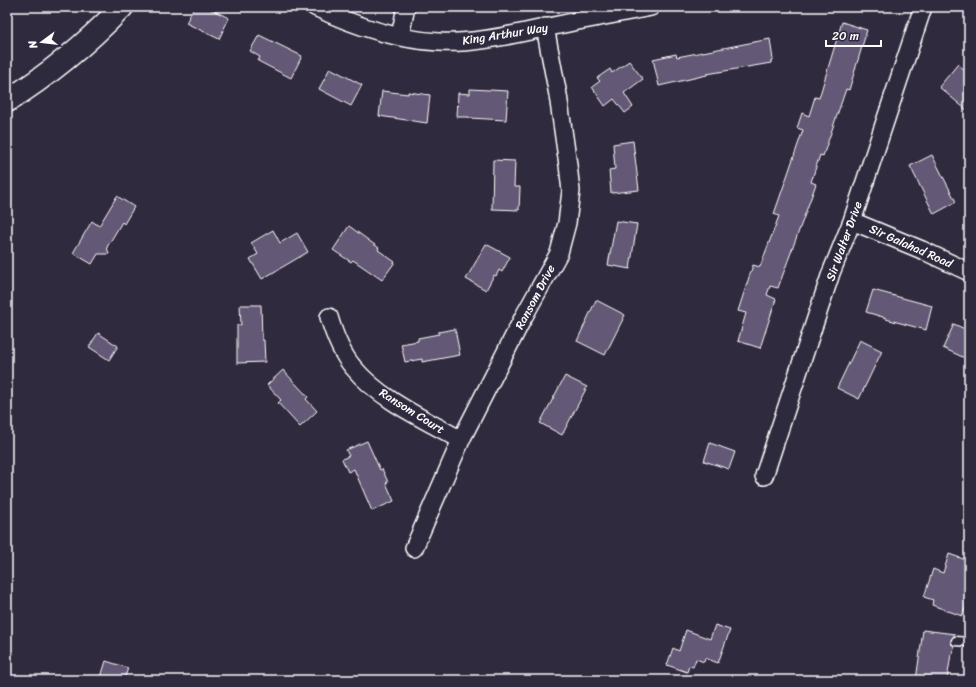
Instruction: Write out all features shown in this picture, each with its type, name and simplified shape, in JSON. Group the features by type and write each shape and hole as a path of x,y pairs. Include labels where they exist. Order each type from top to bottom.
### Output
{"street":[{"path":"7,101 64,59 101,28 122,7"},
{"name":"King Arthur Way","path":"315,7 367,27 400,36 420,40 455,42 502,37 545,27 651,7"},
{"path":"400,36 406,7"},
{"name":"Sir Walter Drive","path":"764,476 831,274 852,220 923,7"},
{"name":"Ransom Drive","path":"414,548 461,440 524,316 559,253 567,223 570,191 568,165 558,95 545,27"},
{"name":"Sir Galahad Road","path":"852,220 969,272"},
{"name":"Ransom Court","path":"329,318 345,355 353,367 366,380 390,399 461,440"}],"lane":[{"path":"956,641 969,642"}],"building":[{"path":"194,7 206,7 229,18 219,39 186,23"},
{"path":"842,22 867,30 849,90 846,89 823,156 820,155 811,182 816,184 778,288 770,286 767,295 776,299 760,348 738,341 746,313 738,311 753,265 760,267 779,216 774,214 803,130 797,128 802,113 809,116 815,97 819,98"},
{"path":"259,35 302,56 291,78 258,61 260,57 250,51"},
{"path":"770,39 773,60 771,63 707,74 659,86 653,59 676,54 677,57"},
{"path":"629,61 643,79 624,93 633,107 625,113 614,99 605,106 592,87 600,81 597,78 610,69 612,73"},
{"path":"958,64 969,74 969,112 939,87"},
{"path":"330,68 362,85 351,106 319,89"},
{"path":"470,89 508,91 506,120 457,117 458,93 470,94"},
{"path":"382,91 430,95 427,123 379,116"},
{"path":"633,141 639,190 611,193 609,170 615,169 613,144"},
{"path":"932,155 956,202 934,214 910,166"},
{"path":"493,160 515,161 514,187 520,187 519,210 492,209"},
{"path":"117,196 134,207 124,224 122,222 107,247 109,254 98,254 92,264 73,253 92,221 99,226"},
{"path":"616,221 637,224 630,269 608,265"},
{"path":"349,226 395,262 382,280 353,260 351,262 333,250"},
{"path":"273,230 280,243 297,233 308,252 262,279 250,259 258,254 251,243"},
{"path":"486,244 510,257 502,272 499,270 496,276 494,275 486,290 466,279"},
{"path":"873,290 932,306 926,330 866,312"},
{"path":"596,300 625,315 605,355 577,341"},
{"path":"240,305 261,305 262,340 264,340 265,362 237,363 237,325 241,325"},
{"path":"954,324 969,331 969,360 943,348"},
{"path":"455,329 460,355 422,362 422,359 405,362 401,344 418,341 418,338 439,334 438,332"},
{"path":"98,333 118,346 109,360 89,347"},
{"path":"860,340 882,351 859,399 837,388"},
{"path":"283,370 308,397 306,399 317,411 300,427 278,403 281,400 267,385"},
{"path":"565,376 587,387 562,435 540,423"},
{"path":"367,441 380,470 382,469 388,482 386,483 394,501 372,511 354,469 348,472 342,459 349,456 346,450"},
{"path":"710,443 735,452 729,469 704,461"},
{"path":"949,554 969,561 969,598 962,616 932,605 933,600 924,597 933,569 943,573"},
{"path":"715,625 730,630 718,663 705,658 704,662 696,659 693,667 689,666 687,672 667,665 673,648 679,651 686,630 710,639"},
{"path":"923,630 955,634 951,640 951,644 954,646 953,654 951,654 947,680 916,680"},
{"path":"106,661 128,668 124,680 110,680 101,677"}]}
